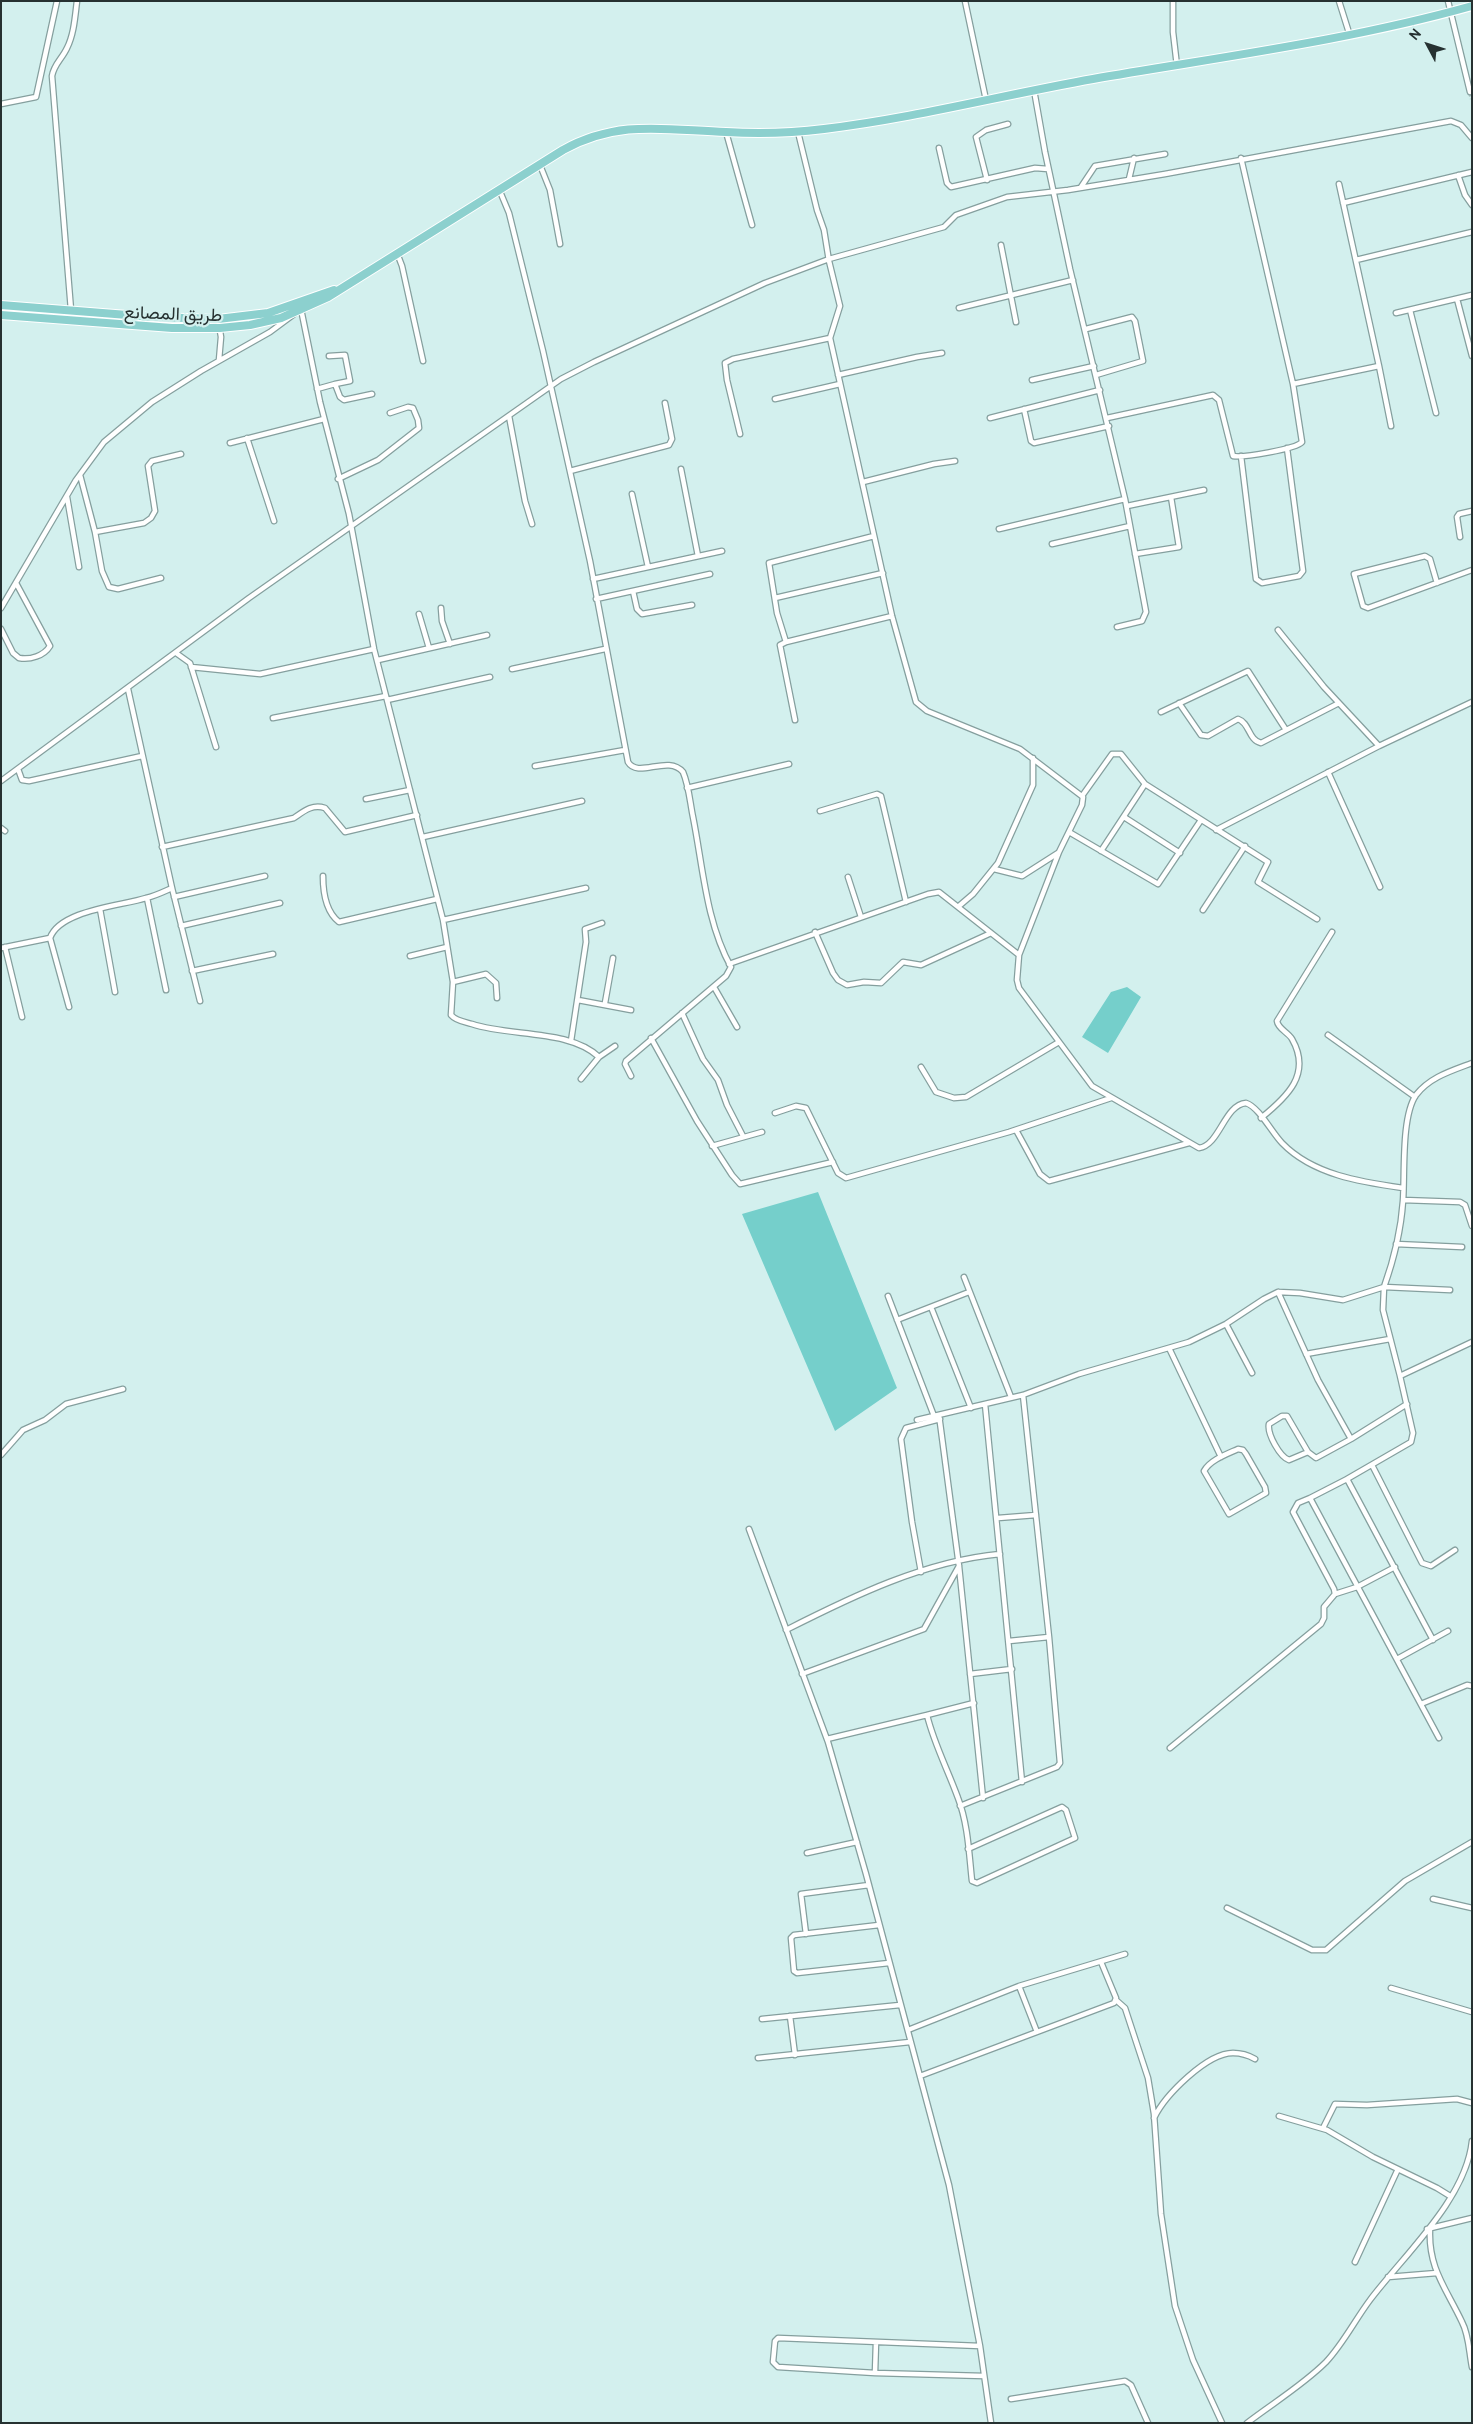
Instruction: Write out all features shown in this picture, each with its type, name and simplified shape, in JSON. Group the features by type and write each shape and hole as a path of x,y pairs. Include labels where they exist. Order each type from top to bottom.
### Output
{"main road":[{"path":"341,288 499,189 581,141 617,130 664,128 726,132 798,132 894,119 1034,90 1350,36 1450,13 1472,6"},
{"name":"طريق المصانع","path":"1,305 153,317 218,319 268,313 341,288"},
{"name":"طريق المصانع","path":"1,315 151,327 220,328 265,322 298,311 341,288"}],"street":[{"path":"1,104 36,97 57,1"},
{"path":"72,310 52,76 56,63 67,48 71,38 77,1"},
{"path":"965,1 986,100"},
{"path":"1173,1 1173,32 1177,66"},
{"path":"1339,1 1350,36"},
{"path":"1448,1 1470,88"},
{"path":"1034,90 1048,169 1127,506 1146,616 1142,621 1117,627"},
{"path":"1,781 249,598 573,372 765,283 829,259 944,228 955,215 1003,198 1054,192 1241,158 1360,139 1451,121 1461,125 1472,138"},
{"path":"987,180 976,137 986,130 1008,124"},
{"path":"726,132 752,225"},
{"path":"798,132 817,210 824,230 840,306 830,338 892,616 912,692 918,705 1020,749 1082,796"},
{"path":"939,148 949,186 1040,168 1048,169"},
{"path":"1081,187 1088,173 1095,166 1165,154"},
{"path":"1129,179 1134,158"},
{"path":"1107,418 1215,396 1219,400 1231,454 1235,457 1300,445 1303,440 1293,384 1241,158"},
{"path":"540,165 550,190 560,244"},
{"path":"1343,203 1472,172"},
{"path":"1458,175 1464,195 1472,205"},
{"path":"1339,184 1391,426"},
{"path":"499,189 509,212 521,256 570,471 628,762 634,768 668,764 680,769 687,788 708,900 731,968 730,972 625,1062 631,1076"},
{"path":"1356,260 1472,232"},
{"path":"1001,245 1016,322"},
{"path":"397,253 402,266 423,361"},
{"path":"959,308 1073,280"},
{"path":"1396,313 1472,295"},
{"path":"1457,298 1472,356"},
{"path":"1410,310 1436,413"},
{"path":"1,608 80,475 104,442 128,420 167,392 277,327 298,311 338,478 352,525 374,649 443,920 453,982 451,1012 455,1019 484,1028 570,1041 585,1046 599,1058"},
{"path":"1086,330 1132,317 1135,319 1143,361 1096,375"},
{"path":"218,319 220,328 219,360"},
{"path":"740,434 727,380 725,363 733,358 830,338"},
{"path":"838,375 942,353"},
{"path":"317,389 350,381 346,355 329,356"},
{"path":"1032,380 1094,366"},
{"path":"1293,384 1378,366"},
{"path":"335,384 340,397 344,400 372,394"},
{"path":"775,399 840,384"},
{"path":"990,418 1100,390"},
{"path":"570,471 669,445 672,439 665,403"},
{"path":"338,478 378,460 419,428 413,408 408,407 390,413"},
{"path":"1024,409 1031,441 1034,443 1109,426"},
{"path":"509,416 525,501 532,524"},
{"path":"230,444 324,419"},
{"path":"248,438 274,521"},
{"path":"1241,456 1256,579 1262,583 1299,576 1303,571 1287,448"},
{"path":"95,532 144,522 151,518 155,511 148,466 152,461 181,454"},
{"path":"863,482 934,464 955,461"},
{"path":"681,469 698,556"},
{"path":"80,475 95,532 102,571 108,587 118,589 161,578"},
{"path":"1127,506 1204,490"},
{"path":"632,494 648,567"},
{"path":"68,496 79,567"},
{"path":"1136,554 1179,547 1171,497"},
{"path":"1000,529 1125,498"},
{"path":"1460,537 1457,517 1472,511"},
{"path":"1052,544 1130,526"},
{"path":"786,642 775,598 769,565 771,561 874,536"},
{"path":"592,579 722,551"},
{"path":"1437,583 1430,559 1425,556 1354,574 1363,606 1366,608 1437,583 1472,570"},
{"path":"775,598 883,573"},
{"path":"596,598 710,574"},
{"path":"1,629 13,653 19,658 32,658 47,651 50,646 16,583"},
{"path":"633,591 637,610 642,614 692,605"},
{"path":"441,608 442,620 450,644"},
{"path":"419,614 429,648"},
{"path":"795,720 779,649 780,645 892,616"},
{"path":"1278,630 1339,703 1379,746"},
{"path":"378,660 487,635"},
{"path":"191,667 260,674 374,649"},
{"path":"512,669 605,649"},
{"path":"176,653 187,659 191,667 216,747"},
{"path":"1161,712 1237,674 1248,671 1286,730"},
{"path":"272,718 387,698 490,677"},
{"path":"128,689 162,847 200,1002"},
{"path":"1216,830 1379,746 1472,702"},
{"path":"1179,703 1198,733 1203,736 1208,736 1236,720 1242,721 1254,740 1258,742 1339,703"},
{"path":"536,766 626,750"},
{"path":"1317,919 1258,882 1268,862 1145,784 1124,757 1114,753 1082,796 1082,805 1059,852 1019,955 1017,980 1019,988 1092,1086 1189,1143 1199,1148 1207,1145 1240,1104 1250,1104 1281,1143 1304,1160 1346,1177 1403,1188"},
{"path":"18,769 22,780 29,782 142,756"},
{"path":"959,906 994,869 1033,785 1033,758"},
{"path":"687,788 789,764"},
{"path":"1328,772 1380,887"},
{"path":"1101,851 1145,784"},
{"path":"366,799 410,790"},
{"path":"820,811 877,794 881,796 906,902"},
{"path":"423,838 582,801"},
{"path":"162,847 288,819 304,810 316,807 325,808 337,825 345,832 417,815"},
{"path":"1124,817 1180,853"},
{"path":"1069,832 1156,884 1162,882 1201,820"},
{"path":"1202,910 1245,846"},
{"path":"994,869 1022,876 1059,852"},
{"path":"174,897 265,876"},
{"path":"323,876 327,905 339,922 437,899"},
{"path":"848,877 861,917"},
{"path":"69,1007 50,938 55,928 65,921 100,909 146,898 172,888"},
{"path":"443,920 586,888"},
{"path":"729,964 815,932 937,892 959,906 1019,955"},
{"path":"146,898 166,990"},
{"path":"181,926 280,904"},
{"path":"100,909 115,992"},
{"path":"570,1041 586,942 585,929 602,923"},
{"path":"815,932 833,973 838,980 848,985 862,982 881,983 903,962 922,965 991,933"},
{"path":"1261,1118 1288,1094 1297,1077 1299,1066 1291,1037 1278,1026 1277,1021 1332,932"},
{"path":"22,1017 3,948 50,938"},
{"path":"410,956 447,947"},
{"path":"192,971 273,954"},
{"path":"605,1003 613,958"},
{"path":"453,982 486,974 496,983 497,998"},
{"path":"714,986 736,1027"},
{"path":"578,1000 605,1003 631,1010"},
{"path":"682,1013 706,1064 718,1080 726,1105 743,1136"},
{"path":"1328,1035 1415,1097"},
{"path":"651,1038 712,1146 737,1182 742,1185 833,1162"},
{"path":"921,1067 936,1092 954,1098 966,1097 1059,1042"},
{"path":"581,1079 599,1058 615,1046"},
{"path":"1335,1594 1332,1584 1293,1512 1298,1503 1347,1479 1411,1442 1413,1433 1407,1404 1383,1310 1384,1287 1396,1244 1403,1200 1409,1116 1415,1097 1432,1079 1472,1063"},
{"path":"775,1113 796,1106 806,1108 833,1162 840,1174 846,1178 1016,1130 1111,1098"},
{"path":"1016,1130 1040,1174 1049,1181 1189,1143"},
{"path":"712,1146 762,1132"},
{"path":"1403,1200 1460,1202 1465,1205 1472,1226"},
{"path":"1396,1244 1462,1247"},
{"path":"964,1277 1011,1398"},
{"path":"921,1572 901,1439 906,1428 938,1417 1023,1395 1079,1374 1189,1342 1226,1324 1278,1292 1300,1293 1343,1300 1384,1287 1450,1290"},
{"path":"897,1320 969,1292"},
{"path":"1278,1292 1306,1354 1351,1440"},
{"path":"888,1296 938,1417 959,1566 983,1798"},
{"path":"931,1307 971,1408"},
{"path":"1226,1324 1252,1373"},
{"path":"1306,1354 1390,1339"},
{"path":"1400,1376 1472,1342"},
{"path":"1169,1348 1221,1456"},
{"path":"1,1455 23,1430 45,1420 66,1404 123,1389"},
{"path":"960,1806 1057,1768 1060,1763 1049,1637 1023,1395"},
{"path":"985,1404 998,1518 1022,1782"},
{"path":"1308,1452 1289,1460 1284,1458 1269,1430 1269,1424 1282,1416 1287,1416 1308,1452 1316,1458 1351,1440 1407,1404"},
{"path":"916,1420 938,1417"},
{"path":"1238,1449 1243,1450 1266,1490 1264,1495 1231,1514 1224,1510 1204,1473 1206,1466 1221,1456 1238,1449"},
{"path":"1372,1465 1422,1563 1431,1566 1455,1550"},
{"path":"1347,1479 1433,1640"},
{"path":"1310,1498 1439,1738"},
{"path":"998,1518 1036,1515"},
{"path":"748,1530 827,1738 869,1885 949,2184 980,2346 991,2423"},
{"path":"786,1630 860,1594 921,1572 958,1560 1000,1554"},
{"path":"802,1674 924,1629 959,1566"},
{"path":"1170,1748 1317,1628 1324,1618 1326,1604 1335,1594 1357,1587 1394,1567"},
{"path":"1396,1659 1448,1631"},
{"path":"1009,1641 1049,1637"},
{"path":"970,1674 1012,1669"},
{"path":"1420,1704 1467,1686 1472,1686"},
{"path":"827,1738 974,1703"},
{"path":"927,1715 960,1806 972,1881 977,1883 1073,1841 1075,1836 1066,1810 1062,1807 968,1849"},
{"path":"807,1853 857,1842"},
{"path":"1227,1908 1312,1950 1320,1952 1326,1950 1405,1881 1472,1842"},
{"path":"806,1934 801,1894 869,1885"},
{"path":"1433,1899 1472,1908"},
{"path":"879,1925 794,1935 792,1938 795,1972 889,1963"},
{"path":"908,2030 1019,1986 1125,1954"},
{"path":"1101,1962 1116,2000 1125,2008 1148,2078 1154,2119 1161,2214 1175,2306 1193,2360 1222,2423"},
{"path":"1019,1986 1037,2032"},
{"path":"1391,1988 1472,2012"},
{"path":"920,2076 1114,2004 1116,2000"},
{"path":"762,2019 900,2005"},
{"path":"790,2016 795,2055"},
{"path":"758,2058 910,2042"},
{"path":"1154,2119 1159,2108 1171,2092 1219,2056 1232,2052 1256,2058"},
{"path":"1323,2128 1335,2104 1457,2099 1472,2103"},
{"path":"1280,2116 1323,2128 1450,2196"},
{"path":"1247,2423 1325,2362 1388,2277 1429,2229 1463,2172 1472,2141"},
{"path":"1355,2262 1398,2169"},
{"path":"1429,2229 1472,2218"},
{"path":"1429,2229 1430,2254 1436,2273 1463,2323 1472,2367"},
{"path":"1388,2277 1436,2273"},
{"path":"980,2346 778,2338 775,2341 774,2362 778,2367 875,2373 984,2376"},
{"path":"875,2373 876,2342"},
{"path":"1011,2399 1125,2381 1131,2385 1148,2423"}],"shaded area":[{"path":"1127,987 1141,997 1108,1053 1082,1037 1111,992"},
{"path":"818,1192 897,1388 835,1431 742,1214"}],"tunnel":[{"path":"1470,92 1472,99"}]}
